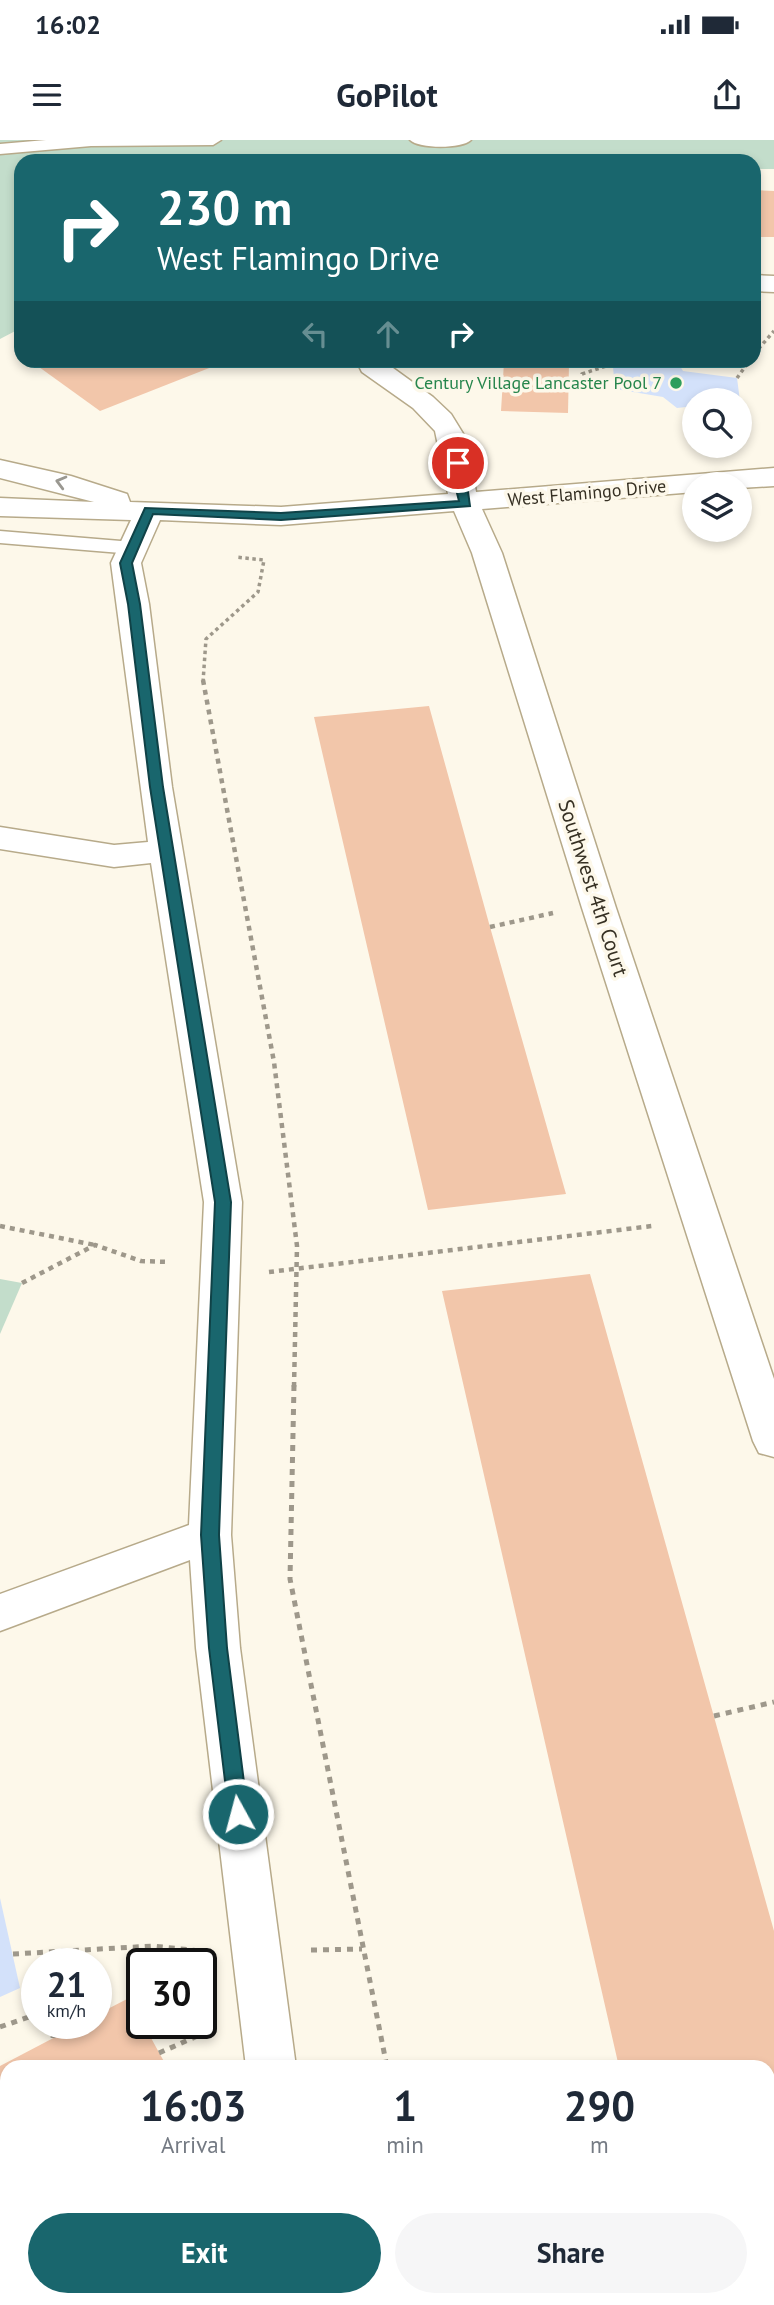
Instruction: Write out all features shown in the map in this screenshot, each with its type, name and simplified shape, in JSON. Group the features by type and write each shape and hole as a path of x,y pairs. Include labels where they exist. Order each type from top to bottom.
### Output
{"street":[{"name":"Southwest 4th Court","path":"384,368 448,428 457,451 457,473 466,504 487,553 599,908 774,1441"},
{"name":"West Flamingo Drive","path":"0,469 61,482 149,511"},
{"name":"West Flamingo Drive","path":"0,507 281,516 466,504 774,477"},
{"path":"149,511 126,563 167,851 223,1202 210,1535 218,1648 270,2060"},
{"path":"0,838 114,856 167,851"},
{"path":"0,1613 210,1535"}],"lane":[{"path":"0,149 91,141 213,140"},
{"path":"418,140 463,140"},
{"path":"0,537 133,548"}],"path":[{"path":"761,346 774,331"},
{"path":"569,388 582,389 582,374 600,368"},
{"path":"737,377 744,368"},
{"path":"228,557 264,560 258,592 206,639 203,682 274,1062 297,1246 290,1579 386,2060"},
{"path":"491,927 536,915 599,908"},
{"path":"0,1226 95,1245 141,1261 196,1264 220,1270 296,1271 678,1223 702,1223"},
{"path":"22,1283 95,1245"},
{"path":"714,1716 774,1702"},
{"path":"112,1948 153,1946 222,1953 362,1949"},
{"path":"13,1954 21,1954"},
{"path":"0,2027 21,2020"}],"green space":[{"path":"0,140 774,140 774,169 761,169 761,154 14,154 14,332 0,339"},
{"path":"0,1279 22,1283 0,1334"}],"water":[{"name":"Century Village Lancaster Pool 7","path":"613,368 681,368 683,371 737,378 738,388 682,388 682,407 677,408 663,397 615,389"},
{"path":"0,1898 20,1988 0,1997"}],"building":[{"path":"761,190 774,191 774,237 761,237"},
{"path":"40,368 209,368 100,411"},
{"path":"504,368 569,368 568,413 501,411"},
{"path":"429,706 566,1194 428,1210 314,717"},
{"path":"590,1274 774,1931 774,2060 617,2060 442,1291"},
{"path":"126,2000 126,2039 152,2039 163,2060 11,2060 51,2039 112,2039 112,2007"}],"place":[{"name":"Century Village Lancaster Pool 7","path":"676,383"}],"route":[{"path":"238,1814 218,1648 210,1535 223,1202 156,787 134,604 126,563 149,511 281,516 466,504 457,473 458,463"}]}
